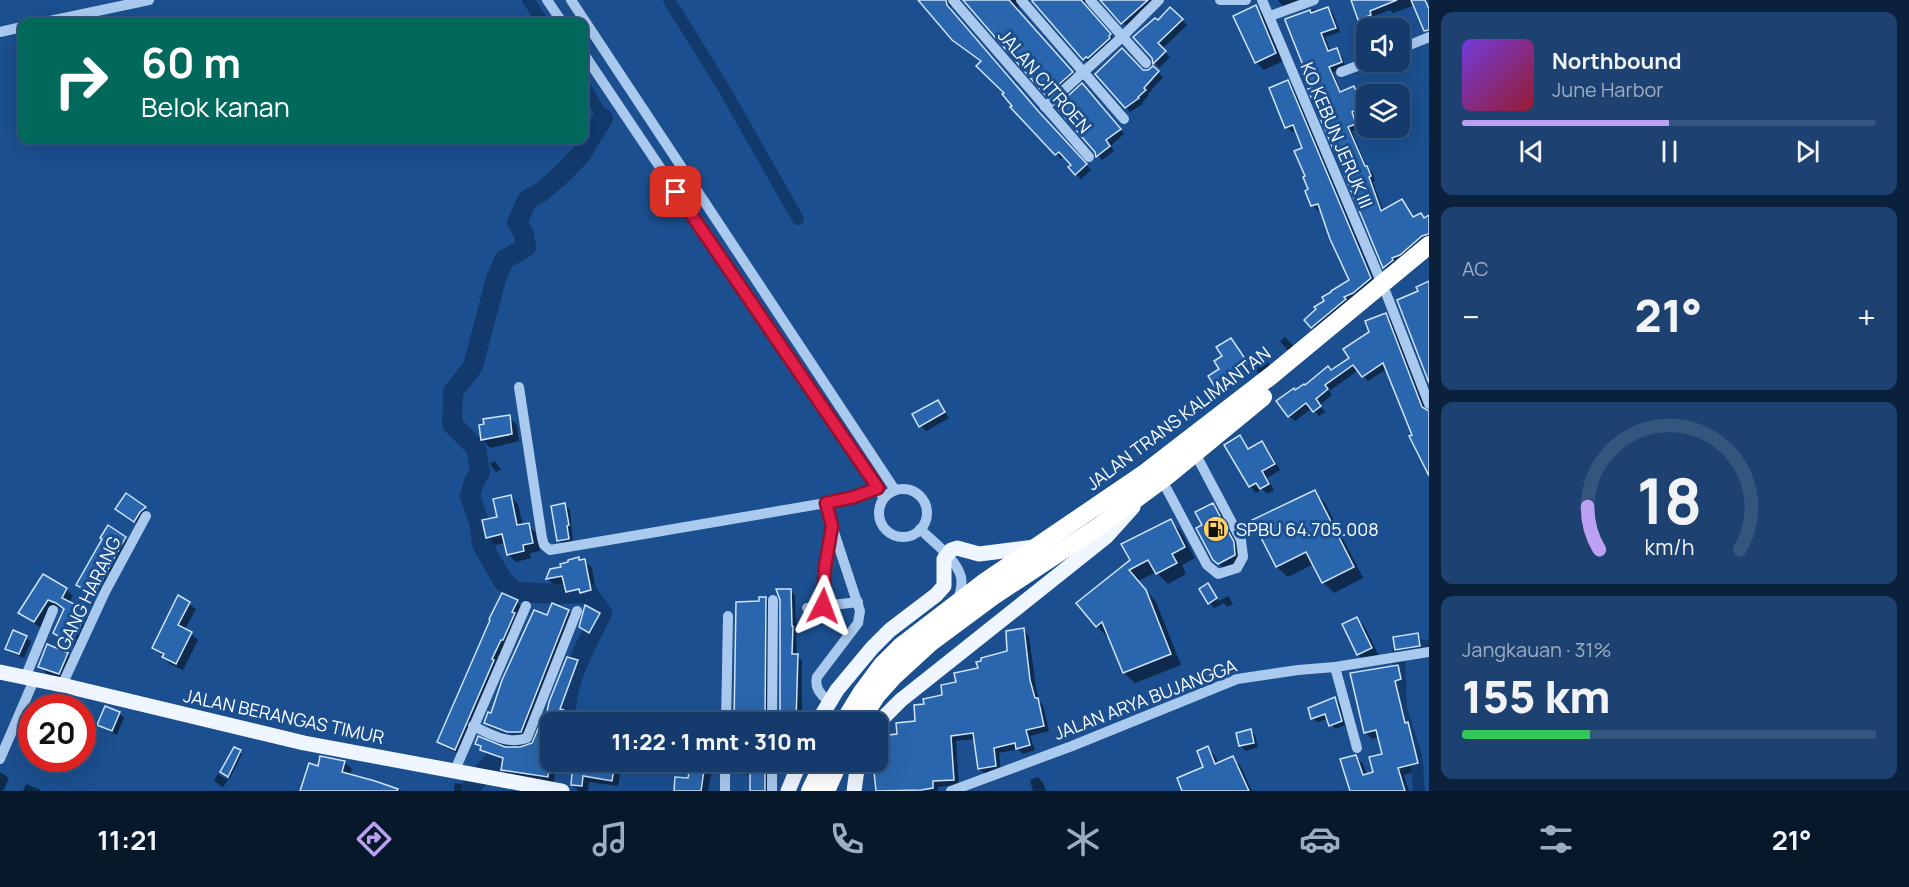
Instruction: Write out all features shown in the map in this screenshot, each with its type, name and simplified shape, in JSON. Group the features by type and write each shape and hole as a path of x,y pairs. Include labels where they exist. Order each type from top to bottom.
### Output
{"highway":[{"name":"JALAN TRANS KALIMANTAN","path":"952,613 1037,546 1145,473 1424,255"},
{"name":"JALAN TRANS KALIMANTAN","path":"952,613 992,597 1137,499 1279,384 1384,288"},
{"path":"850,712 882,665 900,647 952,613"},
{"path":"866,712 894,676 923,650 952,613"},
{"path":"810,791 819,772"},
{"path":"826,791 835,772"}],"main road":[{"path":"888,713 901,700 1106,537 1132,510 1137,499"},
{"path":"825,712 852,670 872,648 897,624 936,595 944,586 943,567 946,555 957,548 979,554 1037,546"},
{"name":"JALAN BERANGAS TIMUR","path":"0,672 304,743 499,778 536,789 562,791"},
{"path":"788,791 796,772"},
{"path":"854,791 857,772"}],"street":[{"path":"64,18 149,0"},
{"path":"547,0 559,18"},
{"path":"571,0 583,18"},
{"name":"JALAN CITROEN","path":"953,0 1089,157"},
{"path":"1021,0 1124,119"},
{"path":"1090,0 1146,63"},
{"path":"1045,107 1159,0"},
{"path":"1220,0 1246,0"},
{"name":"KO KEBUN JERUK III","path":"1262,0 1384,288 1429,404"},
{"path":"1270,16 1314,0"},
{"path":"588,26 895,490"},
{"path":"0,32 18,28"},
{"path":"1410,45 1429,37"},
{"path":"519,387 543,545 550,550 826,503 854,497 881,493 895,490 908,489 916,493 923,500 926,518 920,529 907,536 897,536 883,525 879,517 881,493 588,60"},
{"path":"1341,72 1356,66"},
{"path":"1162,480 1207,565 1218,574 1237,568 1243,557 1240,540 1195,453"},
{"path":"826,503 860,611 858,623 818,677 816,684 818,689 830,703"},
{"name":"GANG HARANG","path":"62,685 105,592 146,516"},
{"path":"823,606 825,567 832,526"},
{"path":"920,529 946,555 961,577 962,585 952,613"},
{"path":"772,712 773,600"},
{"path":"807,608 858,602"},
{"path":"455,770 526,606"},
{"path":"0,759 54,610"},
{"path":"473,726 498,738 514,740 527,738 577,611"},
{"path":"726,712 728,616"},
{"name":"JALAN ARYA BUJANGGA","path":"951,791 962,789 1072,746 1237,679 1429,652"},
{"path":"1335,667 1357,748"},
{"path":"724,791 725,772"},
{"path":"772,772 772,791"}],"building":[{"path":"918,0 946,0 947,5 1087,164 1075,175 1068,167 1071,165 1059,152 1055,155 1010,107 1012,106 1002,94 1004,93 976,66 981,61 952,40"},
{"path":"963,0 1009,0 1073,72 1046,96"},
{"path":"1033,0 1081,0 1111,34 1110,38 1083,60"},
{"path":"1100,0 1148,0 1121,24"},
{"path":"1351,0 1397,0 1370,11 1371,15 1357,18"},
{"path":"1411,0 1425,0 1429,9 1429,30 1424,31"},
{"path":"1256,5 1276,53 1255,63 1233,16"},
{"path":"1170,7 1183,19 1158,43 1166,51 1153,64 1152,58 1133,37 1155,18 1158,20"},
{"path":"1328,7 1336,28 1321,33 1328,51 1337,48 1342,62 1329,67 1340,92 1354,86 1356,91 1356,110 1352,112 1356,124 1348,127 1371,176 1369,177 1381,211 1402,199 1413,217 1421,213 1424,218 1429,215 1429,234 1422,236 1400,255 1392,258 1393,260 1383,268 1344,174 1347,173 1339,149 1334,151 1318,113 1322,111 1315,96 1311,97 1308,89 1312,88 1285,20 1310,10 1311,13"},
{"path":"1122,48 1143,70 1148,70 1153,66 1159,71 1144,88 1146,90 1139,98 1125,108 1095,74"},
{"path":"1288,80 1371,278 1353,293 1344,297 1346,299 1311,328 1304,320 1316,309 1314,307 1324,301 1322,297 1349,280 1330,239 1318,204 1311,206 1305,191 1308,189 1303,177 1305,176 1294,151 1302,148 1293,125 1285,128 1269,88"},
{"path":"1082,83 1121,129 1106,140 1110,146 1096,157 1095,152 1056,107"},
{"path":"1429,281 1429,383 1397,300 1418,291 1416,287"},
{"path":"1386,313 1422,407 1429,411 1429,476 1409,436 1412,435 1383,363 1362,377 1353,365 1325,385 1328,389 1316,399 1321,406 1313,412 1306,403 1288,417 1276,401 1294,388 1295,390 1305,385 1328,366 1331,370 1349,358 1343,349 1369,332 1365,321"},
{"path":"1231,338 1248,363 1232,374 1235,378 1216,389 1208,376 1219,369 1214,361 1222,356 1216,347"},
{"path":"938,400 945,412 919,427 912,414"},
{"path":"510,415 512,434 481,440 479,425 484,424 483,419"},
{"path":"1240,435 1248,449 1262,441 1275,464 1262,471 1269,484 1260,489 1256,483 1249,487 1224,445"},
{"path":"1315,490 1354,567 1322,583 1306,552 1276,567 1252,520"},
{"path":"126,493 146,507 134,522 115,509"},
{"path":"511,495 517,525 529,523 533,543 523,545 524,551 507,555 502,534 486,538 482,520 497,517 493,499"},
{"path":"565,503 569,539 557,541 551,506"},
{"path":"1213,503 1234,542 1235,555 1218,564 1213,560 1196,528 1202,525 1195,512"},
{"path":"1171,519 1185,547 1172,554 1177,563 1156,574 1148,560 1129,570 1146,590 1171,654 1123,673 1102,622 1096,627 1076,603 1130,560 1121,544"},
{"path":"108,525 126,537 94,595 76,585"},
{"path":"579,557 579,560 585,559 591,590 580,593 579,589 566,592 562,576 546,579 550,569 561,567 560,564"},
{"path":"43,574 67,588 62,598 88,611 70,644 53,633 64,609 56,603 48,600 34,622 18,613"},
{"path":"1208,583 1217,598 1208,604 1199,589"},
{"path":"776,589 791,589 792,654 798,654 796,712 780,712 780,600"},
{"path":"502,593 518,600 512,612 515,613 492,659 494,660 455,750 437,742"},
{"path":"178,595 190,602 178,625 192,632 176,664 162,657 164,654 152,648"},
{"path":"759,597 766,597 765,712 734,712 736,602 759,601"},
{"path":"552,603 569,610 521,732 507,732 484,723 488,712 491,713 502,680 534,610 547,615"},
{"path":"585,605 600,613 589,633 579,627"},
{"path":"1357,617 1372,648 1357,655 1342,624"},
{"path":"1024,628 1030,680 1035,698 1038,698 1044,726 1026,730 1030,745 1016,749 1015,743 994,748 996,766 978,769 973,733 951,736 954,780 933,781 933,788 921,790 876,791 874,772 888,772 888,735 897,734 896,723 915,721 914,705 924,704 923,699 942,695 941,685 956,682 954,673 978,668 976,662 981,661 981,658 1007,651 1006,631"},
{"path":"13,630 27,636 19,654 5,649"},
{"path":"1418,633 1420,646 1395,650 1393,637"},
{"path":"47,644 68,653 59,674 38,667"},
{"path":"567,657 578,660 560,709 564,712 547,712"},
{"path":"1398,665 1401,679 1395,681 1418,763 1398,768 1405,791 1350,791 1340,759 1356,755 1363,775 1373,772 1369,757 1382,754 1376,730 1364,733 1350,673"},
{"path":"1335,697 1342,721 1329,726 1325,714 1311,719 1308,708"},
{"path":"105,706 120,712 112,731 97,725"},
{"path":"540,724 540,772 549,772 548,777 501,770 503,758 480,750 481,746 475,744 478,736 505,747 520,747 532,743"},
{"path":"1251,729 1254,743 1239,746 1236,733"},
{"path":"1208,746 1215,764 1233,756 1249,791 1182,791 1177,778 1203,767 1197,751"},
{"path":"234,747 241,750 228,777 220,772"},
{"path":"320,756 345,761 342,772 398,789 397,791 300,791 309,763 318,766"},
{"path":"572,772 613,772 612,781 583,776 582,786 571,785"},
{"path":"689,772 704,772 701,791 674,791 675,777 688,778"},
{"path":"750,772 765,772 765,791 750,791"}],"waterway":[{"path":"528,0 540,18"},
{"path":"669,0 723,87 798,219"},
{"path":"588,92 603,118"},
{"path":"588,143 603,118"},
{"path":"566,712 568,694 576,666 602,613 588,593 516,592 503,581 482,544 479,522 470,496 480,472 476,448 452,424 453,392 473,366 496,279 504,260 526,247 524,234 517,222 528,199 540,193 562,174 587,144"},
{"path":"1398,652 1429,645"},
{"path":"1399,662 1401,709 1416,756 1419,791"},
{"path":"471,791 473,784 493,762 504,742 540,740"}],"place":[{"name":"SPBU 64.705.008","path":"1216,529"}],"route":[{"path":"676,192 878,488 854,497 826,503 832,526 825,567 823,606"}]}
